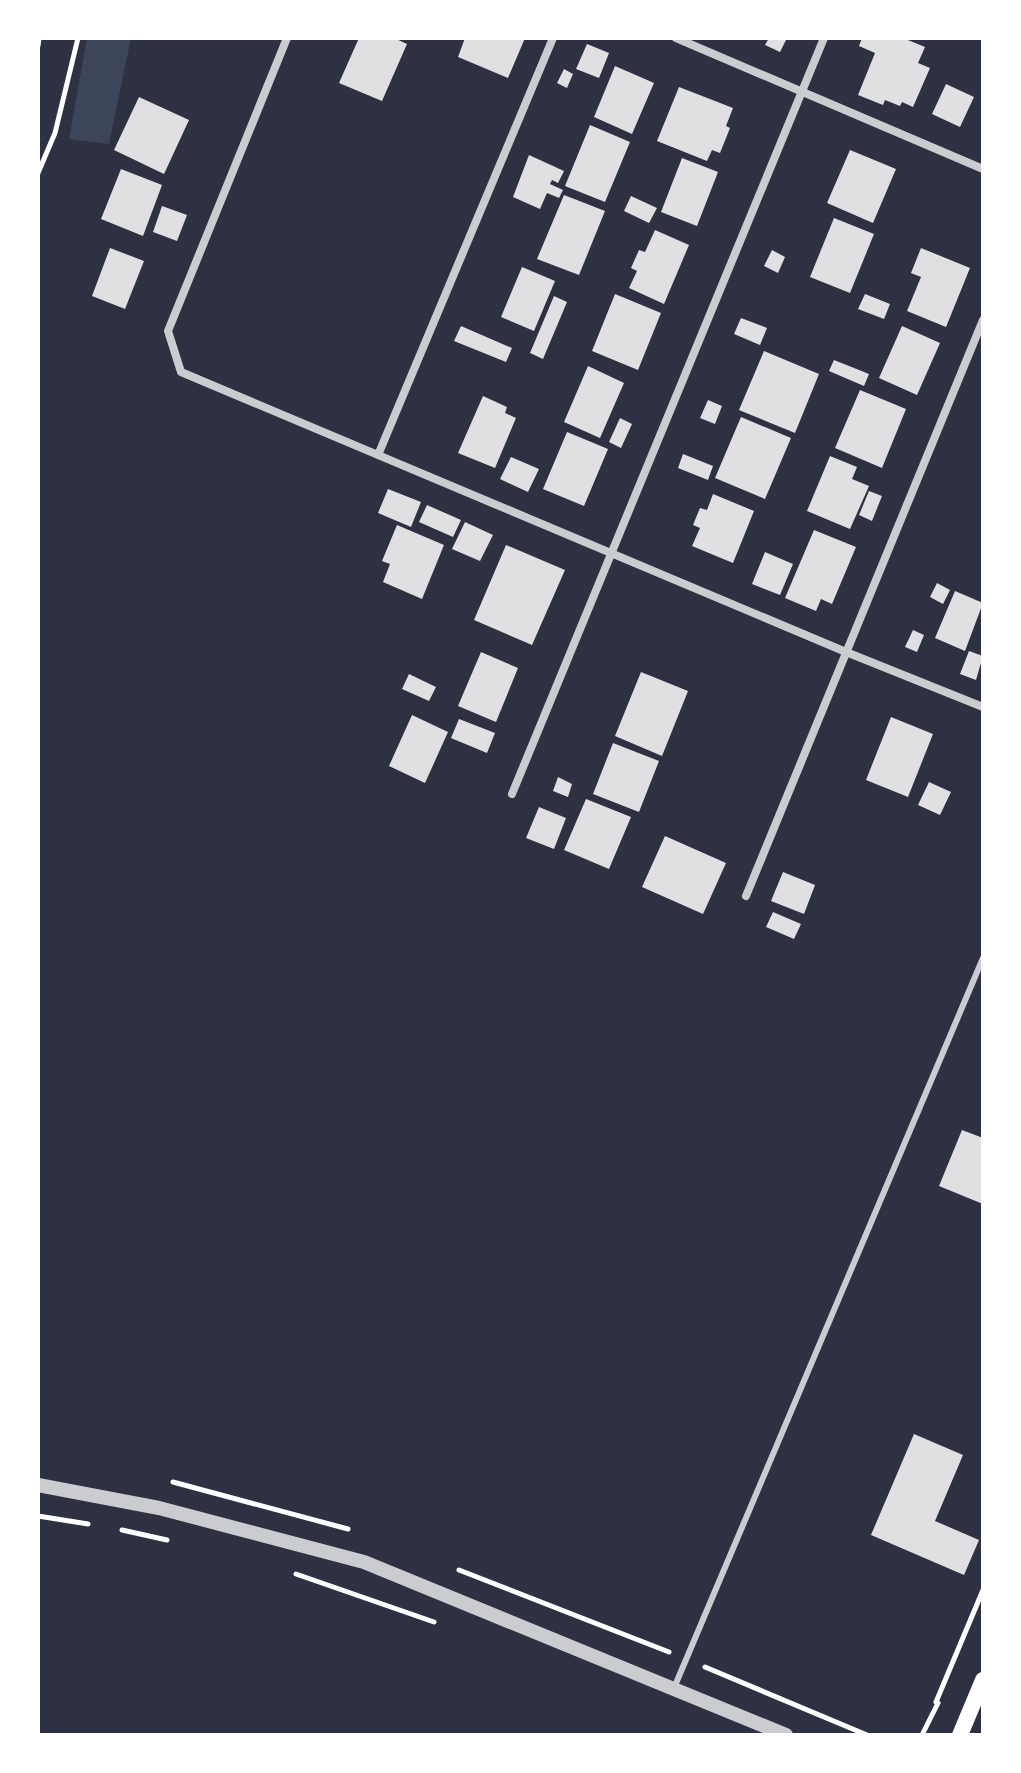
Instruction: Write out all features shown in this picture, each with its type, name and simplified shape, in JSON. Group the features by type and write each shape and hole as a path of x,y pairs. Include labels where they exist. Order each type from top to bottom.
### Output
{"main road":[{"path":"960,1735 983,1680"}],"street":[{"path":"287,38 168,331 181,372 983,707"},
{"path":"378,455 553,38"},
{"path":"676,38 983,169"},
{"path":"512,794 824,38"},
{"path":"746,896 983,320"},
{"path":"38,1485 159,1508 364,1562 786,1735"}],"lane":[{"path":"674,1688 983,958"}],"path":[{"path":"38,46 39,38"},
{"path":"38,173 55,133 78,38"},
{"path":"38,1516 91,1524"},
{"path":"120,1530 182,1543"},
{"path":"289,1571 436,1623"},
{"path":"936,1702 983,1590"}],"shaded area":[{"path":"87,38 131,38 109,144 69,139"}],"building":[{"path":"359,38 394,38 407,44 382,101 339,83"},
{"path":"465,38 525,38 508,78 458,57"},
{"path":"769,38 787,38 780,52 765,45"},
{"path":"862,38 903,38 925,47 918,63 930,68 913,107 885,100 883,105 858,95 875,53 859,46"},
{"path":"587,44 609,53 599,78 576,69"},
{"path":"615,66 654,83 632,134 594,117"},
{"path":"564,69 573,74 567,88 557,83"},
{"path":"946,84 974,97 960,127 932,114"},
{"path":"679,87 733,108 726,126 730,128 720,153 712,150 707,161 657,141"},
{"path":"139,97 189,120 164,174 114,150"},
{"path":"590,125 630,142 605,202 565,186"},
{"path":"850,150 896,169 873,223 827,203"},
{"path":"529,155 564,171 558,183 552,180 550,184 563,190 559,198 547,193 540,209 513,197"},
{"path":"682,158 718,172 697,226 661,212"},
{"path":"121,169 162,185 143,236 101,219"},
{"path":"564,195 605,211 579,275 537,259"},
{"path":"631,196 657,208 649,223 624,211"},
{"path":"162,206 187,215 177,241 153,232"},
{"path":"834,218 874,234 850,293 810,277"},
{"path":"655,230 689,245 664,304 629,288 637,271 631,268 639,250 645,252"},
{"path":"110,248 144,261 125,309 92,296"},
{"path":"921,248 970,268 946,327 907,311 921,277 911,273"},
{"path":"772,250 785,257 778,273 764,266"},
{"path":"522,267 555,281 534,331 501,317"},
{"path":"615,294 661,313 638,370 592,351"},
{"path":"865,294 890,304 884,319 858,309"},
{"path":"554,296 567,302 543,359 530,353"},
{"path":"741,318 767,328 760,345 734,334"},
{"path":"461,326 512,348 506,362 454,341"},
{"path":"902,326 940,343 917,395 879,378"},
{"path":"764,351 819,374 795,433 739,410"},
{"path":"834,360 869,374 864,386 829,371"},
{"path":"588,366 624,383 600,438 564,422"},
{"path":"860,390 906,409 882,468 835,448"},
{"path":"483,396 507,407 505,413 516,418 495,468 458,453"},
{"path":"708,400 722,406 715,424 700,418"},
{"path":"741,417 791,438 765,499 715,478"},
{"path":"620,418 632,424 621,448 609,442"},
{"path":"567,432 608,449 584,506 543,489"},
{"path":"683,454 713,466 708,480 678,468"},
{"path":"830,456 857,467 852,479 869,486 850,529 807,511"},
{"path":"511,457 539,469 528,492 500,479"},
{"path":"388,489 421,502 411,527 378,513"},
{"path":"869,491 882,496 872,521 859,515"},
{"path":"713,494 754,511 733,563 692,546 700,528 693,525 700,508 707,510"},
{"path":"427,505 461,520 453,537 419,522"},
{"path":"465,522 493,535 480,561 452,549"},
{"path":"397,525 444,545 422,599 383,582 390,564 382,561"},
{"path":"814,530 856,547 832,604 821,599 816,611 785,598"},
{"path":"506,545 565,570 532,645 474,620"},
{"path":"765,552 793,564 780,595 752,584"},
{"path":"937,583 950,590 943,604 930,597"},
{"path":"955,591 983,603 965,651 935,638"},
{"path":"913,630 924,635 917,652 905,647"},
{"path":"969,651 983,656 976,680 960,674"},
{"path":"481,652 518,668 496,722 458,706"},
{"path":"641,672 688,691 662,756 615,736"},
{"path":"409,674 436,687 429,701 402,689"},
{"path":"412,715 448,732 425,783 389,766"},
{"path":"891,717 933,734 908,797 866,780"},
{"path":"459,719 495,733 487,753 451,738"},
{"path":"613,743 659,761 639,812 593,794"},
{"path":"558,777 572,784 568,797 553,791"},
{"path":"929,782 951,792 940,815 918,805"},
{"path":"586,799 631,817 609,869 564,850"},
{"path":"539,807 566,818 554,849 526,838"},
{"path":"665,836 726,863 703,914 642,887"},
{"path":"783,872 815,885 804,914 771,901"},
{"path":"773,912 801,924 794,939 766,927"},
{"path":"962,1130 983,1138 983,1204 939,1186"},
{"path":"914,1434 963,1455 935,1521 979,1540 964,1575 871,1535"}]}
